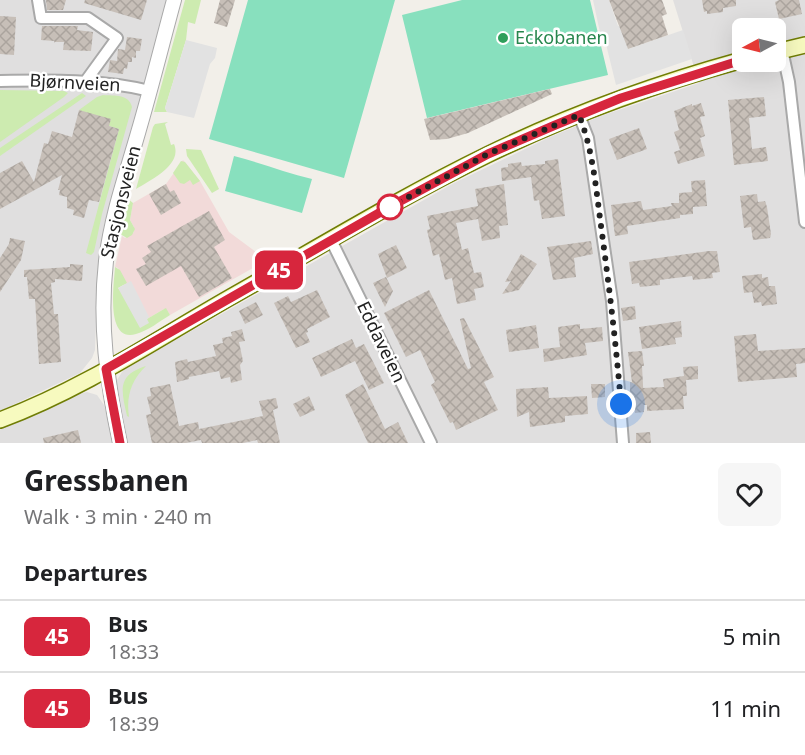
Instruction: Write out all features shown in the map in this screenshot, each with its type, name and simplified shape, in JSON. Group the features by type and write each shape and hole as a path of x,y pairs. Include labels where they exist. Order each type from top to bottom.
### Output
{"main road":[{"path":"786,49 805,45"},
{"path":"0,420 68,390 465,166 579,115 643,90 732,63"}],"street":[{"path":"38,0 41,18 88,18 117,38 85,82"},
{"name":"Stasjonsveien","path":"120,443 106,369 103,294 108,243 174,0"},
{"path":"786,72 789,82 805,222"},
{"name":"Bjørnveien","path":"0,81 118,84 150,91"},
{"path":"579,115 588,138 612,302 623,443"},
{"name":"Eddaveien","path":"331,240 431,443"}],"shaded area":[{"path":"0,0 174,0 135,117 104,225 98,267 95,350 92,358 80,373 0,411"},
{"path":"593,0 609,0 618,26 621,25 628,49 683,30 692,59 616,85 604,36 601,37"},
{"path":"673,0 805,0 805,443 128,443 116,386 124,369 454,183 550,137 601,116 699,83"},
{"path":"186,40 217,48 194,118 167,112 165,108"},
{"path":"183,160 200,181 229,232 256,252 274,256 170,315 164,309 147,319 140,328 118,268 115,267 122,236 125,238 134,232 130,220 133,203 166,184"},
{"path":"131,281 149,317 147,319 149,323 140,328 118,288"},
{"path":"87,392 97,395 104,405 114,443 0,443 0,429 75,395"}],"green space":[{"path":"185,0 201,0 195,24 188,22 186,40 165,108 167,112 154,112"},
{"path":"248,0 395,0 344,178 209,139"},
{"name":"Eckobanen","path":"462,0 590,0 608,75 427,118 402,15"},
{"path":"0,90 64,91 68,93 0,142"},
{"path":"82,93 86,96 0,156 0,148"},
{"path":"103,95 125,98 132,107 102,214 94,252 91,255 86,253 119,129 79,110"},
{"path":"168,122 165,124 171,145 174,144 176,152 174,159 164,171 136,189 153,127 155,124"},
{"path":"186,149 201,150 219,189 212,193 187,156"},
{"path":"234,156 312,179 302,213 225,191"},
{"path":"181,161 185,162 200,181 193,185 190,180 184,184 180,183 173,173"},
{"path":"127,198 133,203 130,220 135,229 127,238 120,234"},
{"path":"115,267 120,270 127,283 118,288 147,319 166,308 170,315 140,333 126,334 120,330 115,321 113,298"},
{"path":"146,366 131,389 128,403 129,417 123,398 123,385 130,374"}],"building":[{"path":"46,0 66,0 63,10 47,10"},
{"path":"85,0 147,0 141,20 84,3"},
{"path":"220,0 235,0 227,27 214,23"},
{"path":"609,0 662,0 667,14 662,16 668,35 628,49"},
{"path":"702,0 736,0 736,6 723,8 723,12 707,14 707,11 704,12"},
{"path":"799,0 802,14 779,18 775,2"},
{"path":"0,16 16,17 14,55 0,54"},
{"path":"42,26 78,26 77,30 93,32 91,51 63,50 64,42 41,40"},
{"path":"127,37 142,39 140,51 136,51 136,58 132,57 132,62 128,62 123,74 108,72 110,60 117,61 118,49 125,50"},
{"path":"550,89 552,94 468,133 447,139 430,140 424,119"},
{"path":"764,97 766,116 749,118 752,149 766,147 768,161 734,165 728,100"},
{"path":"701,103 705,116 700,117 705,136 700,138 705,156 678,164 674,152 680,150 674,132 679,130 674,111"},
{"path":"79,110 111,119 109,126 119,129 99,202 89,200 84,218 73,215 74,210 67,208 67,197 59,195 62,175 0,209 0,173 22,161 34,182 44,143 48,144 52,131 72,137"},
{"path":"639,128 647,149 617,160 609,139"},
{"path":"558,159 565,216 542,219 539,200 534,201 531,177 502,181 501,168 508,167 508,164 521,162 522,166 545,164 545,161"},
{"path":"705,180 707,206 693,207 693,214 680,215 680,218 627,226 628,234 615,236 611,205 641,201 643,210 672,206 671,203 679,203 679,193 692,192 691,181"},
{"path":"166,184 170,192 174,190 181,203 161,215 149,194"},
{"path":"504,184 508,225 499,226 500,238 482,241 478,219 456,223 462,250 468,248 474,273 481,272 484,287 474,289 476,300 457,304 452,278 445,280 439,254 433,256 427,230 430,229 427,216 478,206 475,189"},
{"path":"757,194 758,202 765,201 771,234 770,238 753,240 751,227 744,228 740,196"},
{"path":"209,211 225,240 214,247 232,278 199,297 181,266 146,286 136,269 146,264 142,258 151,252 147,246"},
{"path":"10,238 25,241 21,260 0,292 0,258"},
{"path":"591,241 593,254 574,258 576,277 553,280 547,247"},
{"path":"396,245 407,268 387,278 378,254"},
{"path":"717,251 720,272 712,273 713,278 693,280 692,276 667,279 660,280 660,285 640,287 639,283 632,284 629,262"},
{"path":"521,254 537,264 519,290 502,294 511,281 505,282"},
{"path":"70,264 83,265 82,281 55,279 55,282 51,283 54,314 58,314 61,362 39,364 35,299 29,299 24,270 70,267"},
{"path":"762,274 762,278 768,277 769,286 775,286 777,304 762,306 761,302 754,303 752,292 744,293 742,276"},
{"path":"386,277 393,291 385,307 373,283"},
{"path":"317,290 330,317 307,329 306,333 310,342 296,348 274,303 288,296 291,302"},
{"path":"429,290 468,369 471,368 460,319 464,318 494,377 484,382 498,410 456,430 453,422 450,423 431,385 435,382 420,350 406,357 384,313"},
{"path":"256,302 263,315 245,324 239,311"},
{"path":"635,306 636,319 623,321 621,308"},
{"path":"681,321 682,337 675,338 676,344 642,349 639,327"},
{"path":"580,324 580,329 602,327 603,341 585,343 587,355 544,362 543,349 560,347 558,327"},
{"path":"536,325 539,348 509,352 506,330"},
{"path":"242,329 245,341 239,342 243,361 240,365 242,380 231,383 230,377 221,379 219,371 177,382 175,362 187,359 188,362 216,356 213,345 223,343 222,338 232,336 231,332"},
{"path":"756,334 758,351 805,348 805,363 796,364 797,377 738,382 734,336"},
{"path":"352,339 356,348 364,344 384,383 369,390 355,361 321,377 312,358"},
{"path":"642,351 643,388 664,387 663,379 684,376 683,367 698,366 698,379 686,380 687,396 683,396 684,409 647,411 647,405 644,405 644,412 635,413 633,396 630,396 630,382 632,382 628,352"},
{"path":"170,384 179,426 198,422 199,429 263,416 259,401 276,398 278,408 273,410 280,443 258,443 257,440 243,443 202,443 201,440 186,443 152,443 146,415 151,414 147,397 151,396 150,388"},
{"path":"363,384 385,429 398,422 408,443 368,443 345,395"},
{"path":"591,384 605,384 605,397 592,398"},
{"path":"548,387 549,398 587,396 588,414 565,416 565,422 530,427 529,412 517,417 516,389"},
{"path":"309,396 315,410 300,417 293,404"},
{"path":"78,430 81,443 44,443 43,438"},
{"path":"650,432 651,443 636,443 636,433"}],"bus line":[{"name":"45","path":"120,443 106,369 393,205 488,154 621,98 732,63"}],"place":[{"name":"Eckobanen","path":"503,38"}],"route":[{"path":"390,207 488,154 579,115 588,138 612,302 621,404"}]}
